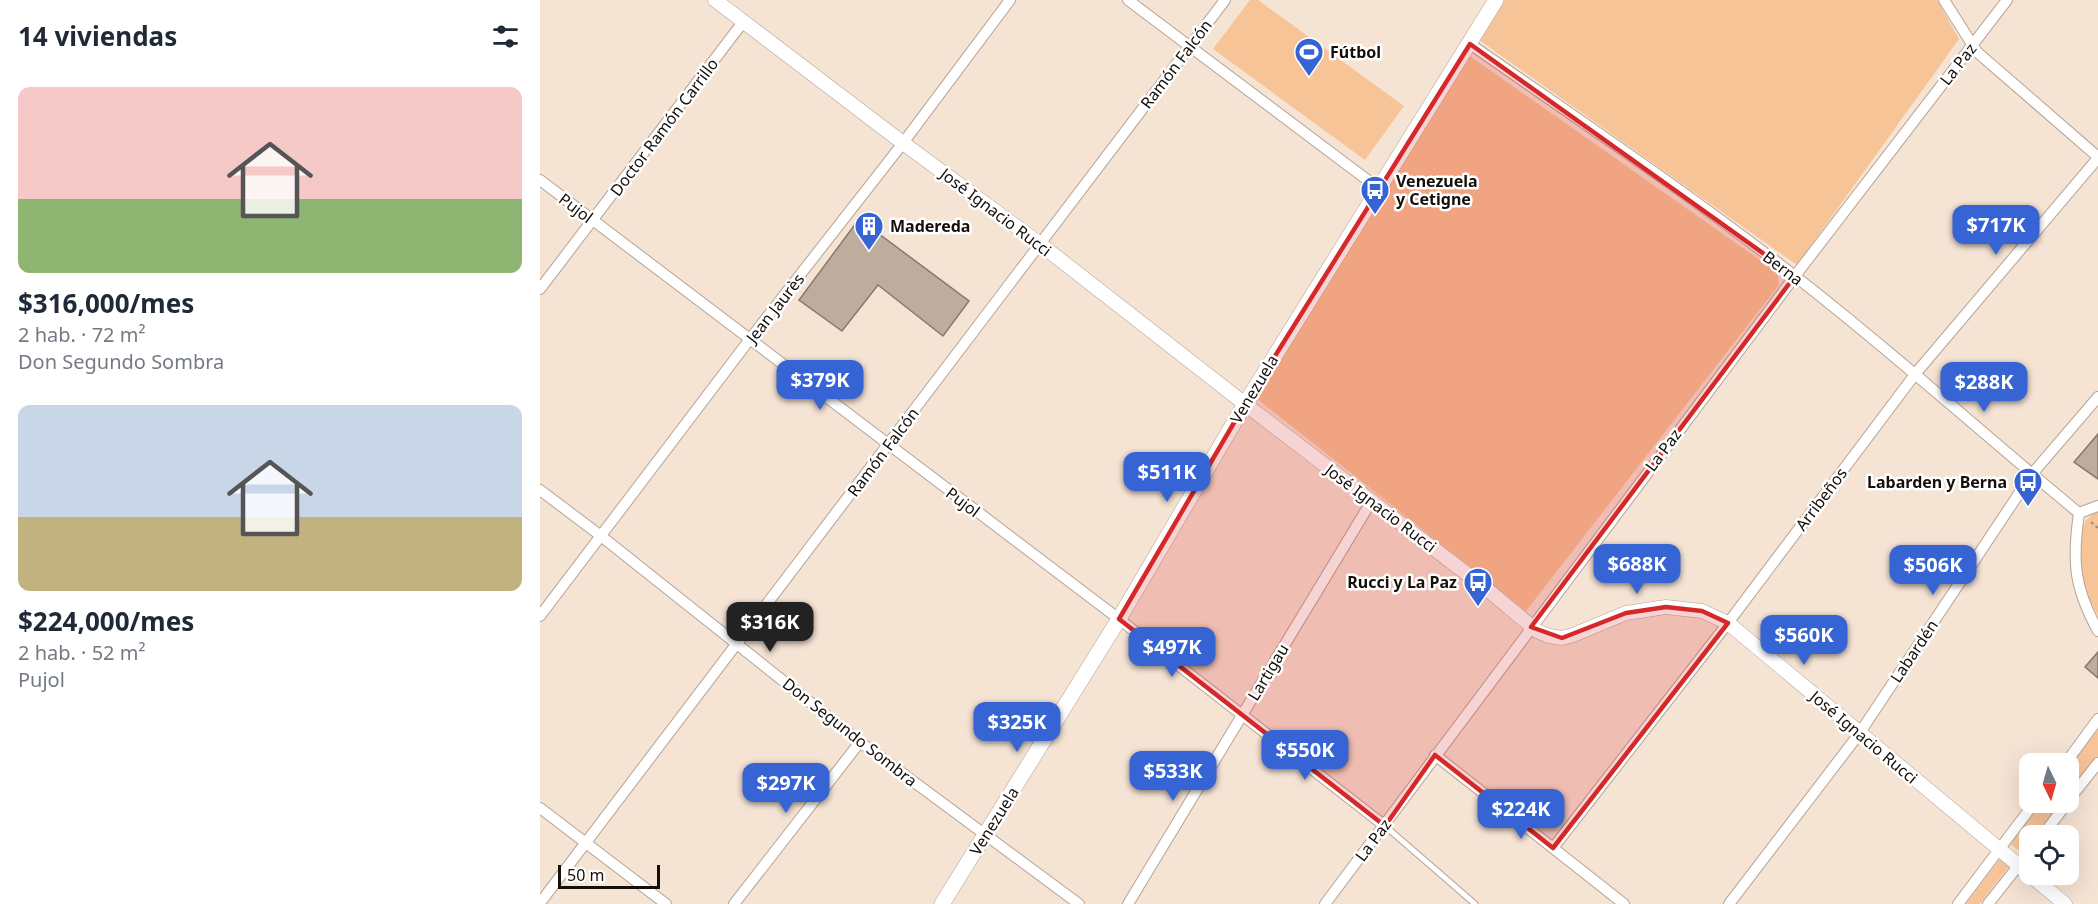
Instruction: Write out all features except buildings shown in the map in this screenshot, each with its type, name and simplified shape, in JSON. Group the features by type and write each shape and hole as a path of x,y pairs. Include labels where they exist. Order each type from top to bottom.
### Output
{"main road":[{"name":"Venezuela","path":"942,904 1119,619 1245,404 1496,0"}],"street":[{"name":"José Ignacio Rucci","path":"715,0 1040,244 1371,502 1488,590 1531,627 1549,636 1562,638 1626,613 1666,607 1702,611 1728,623 2019,866"},
{"name":"Jean Jaurès","path":"540,616 1010,0"},
{"path":"1128,0 1378,188"},
{"name":"Ramón Falcón","path":"540,903 1225,0"},
{"path":"1944,0 1972,46 2098,157"},
{"name":"La Paz","path":"1325,904 1795,276 2007,0"},
{"name":"Doctor Ramón Carrillo","path":"540,289 743,22"},
{"name":"Berna","path":"1470,44 1629,155 1795,276 1916,373 2079,513"},
{"name":"Arribeños","path":"1553,848 1728,623 1916,373 2098,157"},
{"name":"Pujol","path":"540,180 1119,619 1385,826"},
{"name":"Labardén","path":"1729,904 1859,734 2032,474 2098,397"},
{"name":"Don Segundo Sombra","path":"540,490 860,742 1079,904"},
{"name":"Lartigau","path":"1128,904 1371,502"},
{"path":"2098,506 2079,513 2074,547 2078,588 2086,610 2098,631"},
{"path":"2073,753 2098,719"},
{"path":"734,904 860,742"},
{"path":"1435,755 1624,904"},
{"path":"2079,788 2098,764"},
{"path":"540,808 666,904"},
{"path":"1958,904 2027,813"},
{"path":"2050,825 2060,813"},
{"path":"1988,904 2019,866"},
{"name":"José Ignacio Rucci","path":"2042,885 2065,904"}],"lane":[{"path":"1385,826 1475,904"}],"highlighted area":[{"path":"1470,44 1795,276 1531,627 1562,638 1626,613 1666,607 1702,611 1728,623 1553,848 1435,755 1385,826 1119,619 1245,404"}],"shaded area":[{"name":"Fútbol","path":"1250,0 1258,0 1404,106 1365,160 1213,49"},
{"path":"1505,0 1937,0 1959,39 1797,265 1479,40"},
{"path":"1470,56 1777,272 1779,285 1526,611 1256,398"},
{"path":"2098,511 2098,615 2085,584 2080,545 2084,524"},
{"path":"2098,730 2098,756 2079,781 2079,754"},
{"path":"2034,813 2054,813 2044,825 2025,825"},
{"path":"2019,832 2019,850 2010,844"},
{"path":"2000,859 2009,866 1980,904 1966,904"}],"place":[{"name":"Fútbol","path":"1309,78"},
{"name":"Venezuela y Cetigne","path":"1375,216"},
{"name":"Madereda","path":"869,252"},
{"name":"Labarden y Berna","path":"2028,508"},
{"name":"Rucci y La Paz","path":"1478,608"}]}
